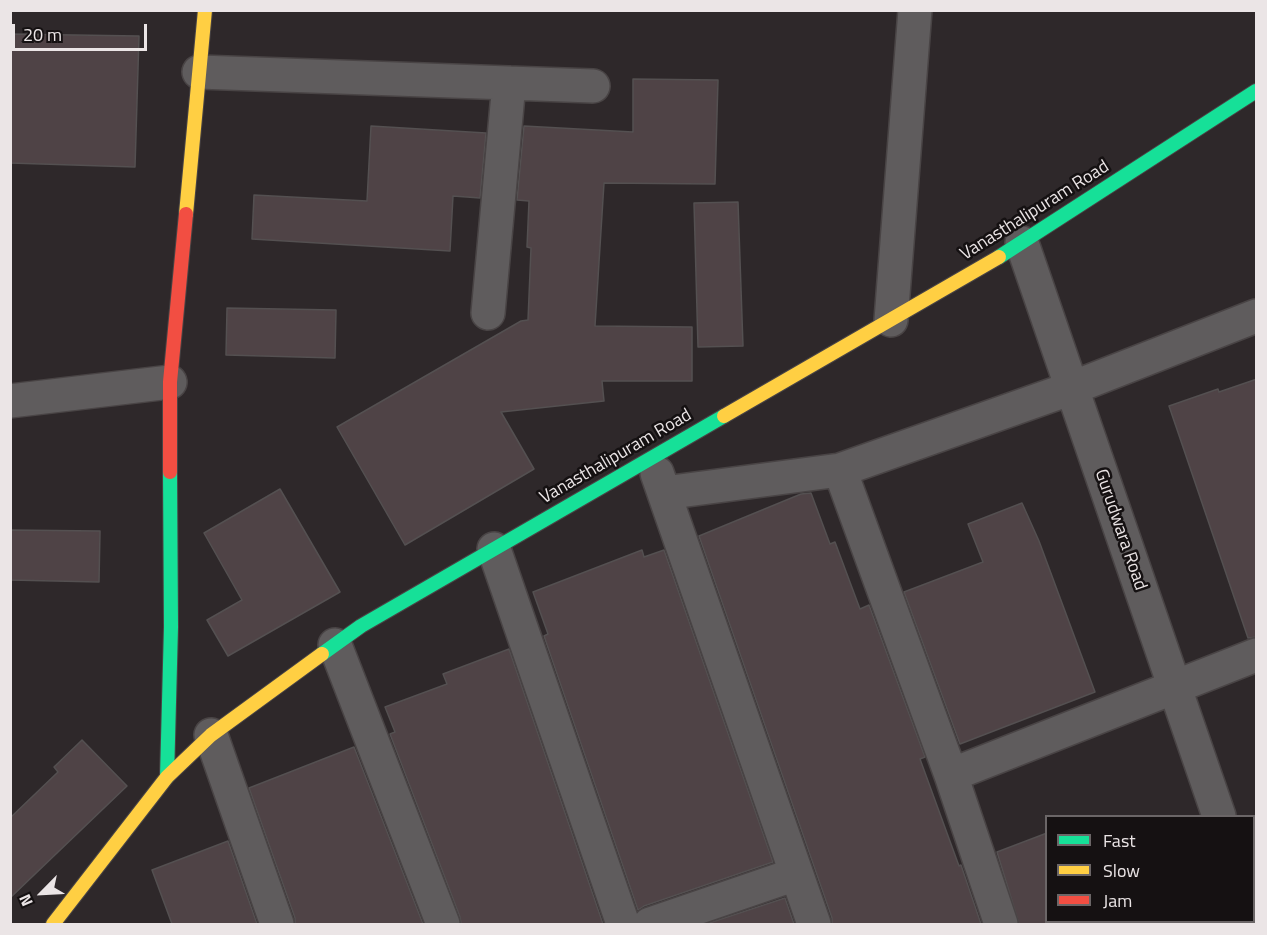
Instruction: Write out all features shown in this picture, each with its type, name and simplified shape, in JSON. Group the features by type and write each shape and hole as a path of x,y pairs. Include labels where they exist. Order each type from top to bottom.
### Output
{"street":[{"path":"167,777 171,627 170,382 205,10"},
{"path":"891,320 915,10"},
{"path":"199,72 593,86"},
{"path":"488,313 509,83"},
{"name":"Vanasthalipuram Road","path":"53,924 167,777 211,735 361,626 1022,243 1257,91"},
{"name":"Gurudwara Road","path":"1022,243 1219,815"},
{"path":"664,493 840,470 1072,388 1257,316"},
{"path":"10,401 170,382"},
{"path":"651,458 814,924"},
{"path":"840,470 951,775 1001,924"},
{"path":"494,549 623,924"},
{"path":"335,645 443,924"},
{"path":"951,775 1257,655"},
{"path":"211,735 277,924"},
{"path":"650,924 796,874"}],"building":[{"path":"10,34 139,36 135,167 10,163"},
{"path":"633,79 718,80 715,184 604,183 595,326 692,327 692,381 602,381 604,401 501,412 534,469 405,545 337,427 521,321 528,320 531,248 527,247 529,201 517,200 524,126 633,132"},
{"path":"371,126 486,133 480,198 453,196 450,251 252,239 254,195 367,201"},
{"path":"738,202 743,346 698,347 694,203"},
{"path":"227,308 336,310 335,358 226,355"},
{"path":"1257,379 1257,637 1248,638 1169,406 1218,389 1219,392"},
{"path":"280,489 340,592 228,656 207,620 242,600 204,533"},
{"path":"811,493 830,544 835,542 860,609 869,605 925,757 920,759 981,924 832,924 832,918 699,536 801,494"},
{"path":"1022,503 1039,541 1095,692 960,744 904,592 983,562 968,524"},
{"path":"10,530 100,531 99,582 10,580"},
{"path":"642,550 644,557 664,550 773,862 638,910 544,636 548,634 533,592"},
{"path":"509,649 603,924 461,924 390,734 395,732 385,707 447,684 443,674"},
{"path":"82,740 127,786 10,898 10,818 58,772 54,767"},
{"path":"354,747 423,924 295,924 295,918 249,788"},
{"path":"1045,834 1045,923 1047,924 1019,924 997,852"},
{"path":"228,841 257,924 172,924 152,870"},
{"path":"785,898 794,924 706,924"}],"traffic: fast":[{"path":"999,257 1256,91"},
{"path":"322,654 361,626 724,416"},
{"path":"167,777 171,627 170,472"}],"traffic: slow":[{"path":"186,214 205,10"},
{"path":"724,416 999,257"},
{"path":"53,924 167,777 211,735 322,654"}],"traffic: jam":[{"path":"170,472 170,382 186,214"}]}
